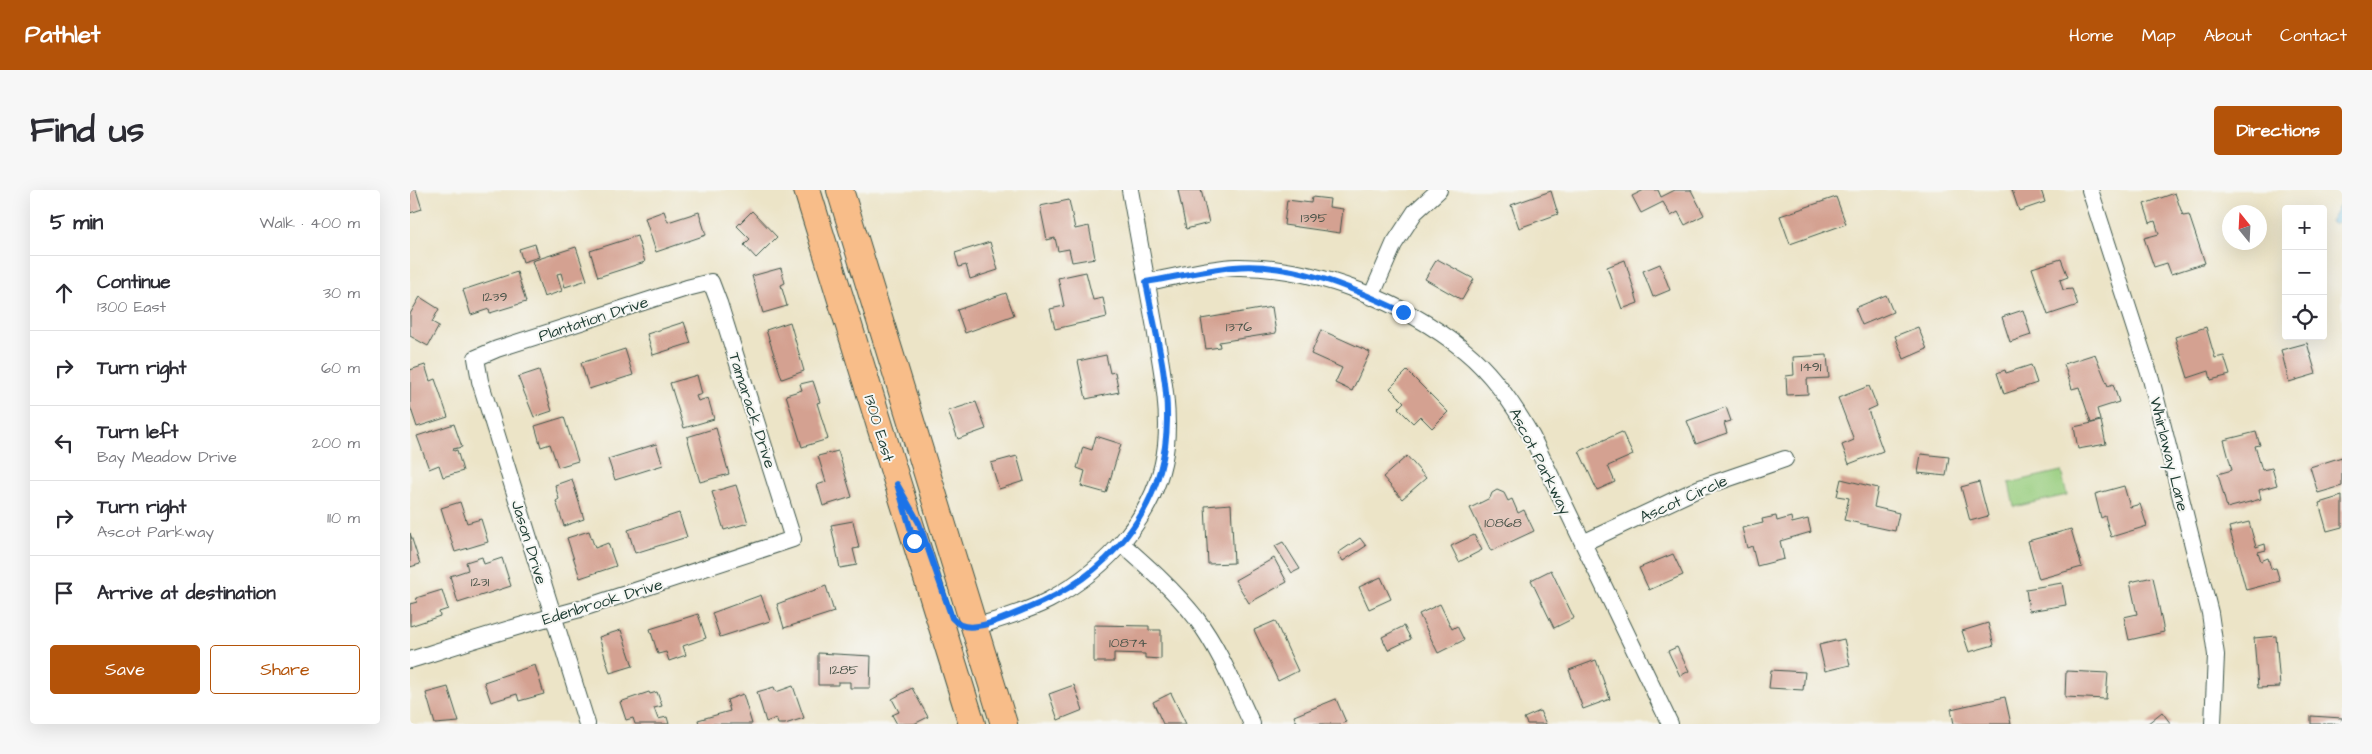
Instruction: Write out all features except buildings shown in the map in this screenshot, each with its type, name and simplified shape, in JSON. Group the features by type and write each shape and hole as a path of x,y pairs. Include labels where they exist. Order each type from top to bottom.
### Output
{"main road":[{"name":"1300 East","path":"807,190 972,724"},
{"name":"1300 East","path":"840,190 1004,724"},
{"path":"897,484 919,523 952,618 961,625 975,627"}],"street":[{"path":"975,627 1048,600 1075,585 1100,566 1122,544 1150,496 1160,472 1166,447 1167,419 1164,382 1130,190"},
{"path":"1371,297 1399,236 1414,212 1439,190"},
{"name":"Whirlaway Lane","path":"2090,190 2151,379 2210,613 2216,655 2214,724"},
{"name":"Ascot Parkway","path":"1146,282 1235,267 1281,269 1327,280 1371,297 1434,329 1465,351 1492,378 1516,409 1532,437 1670,724"},
{"name":"Plantation Drive","path":"476,358 506,346 711,282"},
{"name":"Tamarack Drive","path":"711,282 726,322 793,539"},
{"name":"Jason Drive","path":"476,358 480,381 587,724"},
{"name":"Ascot Circle","path":"1583,543 1700,488 1785,459"},
{"name":"Edenbrook Drive","path":"410,660 793,539"},
{"path":"1122,544 1162,580 1196,619 1224,663 1252,724"}],"green space":[{"path":"2061,471 2067,495 2014,507 2009,483"}],"water":[{"path":"2342,200 2342,219 2334,225 2330,222"}],"route":[{"path":"914,541 897,484 919,523 952,618 961,625 975,627 1048,600 1075,585 1100,566 1122,544 1138,520 1150,496 1160,472 1166,447 1167,419 1164,382 1146,282 1235,267 1281,269 1327,280 1403,312"}]}
